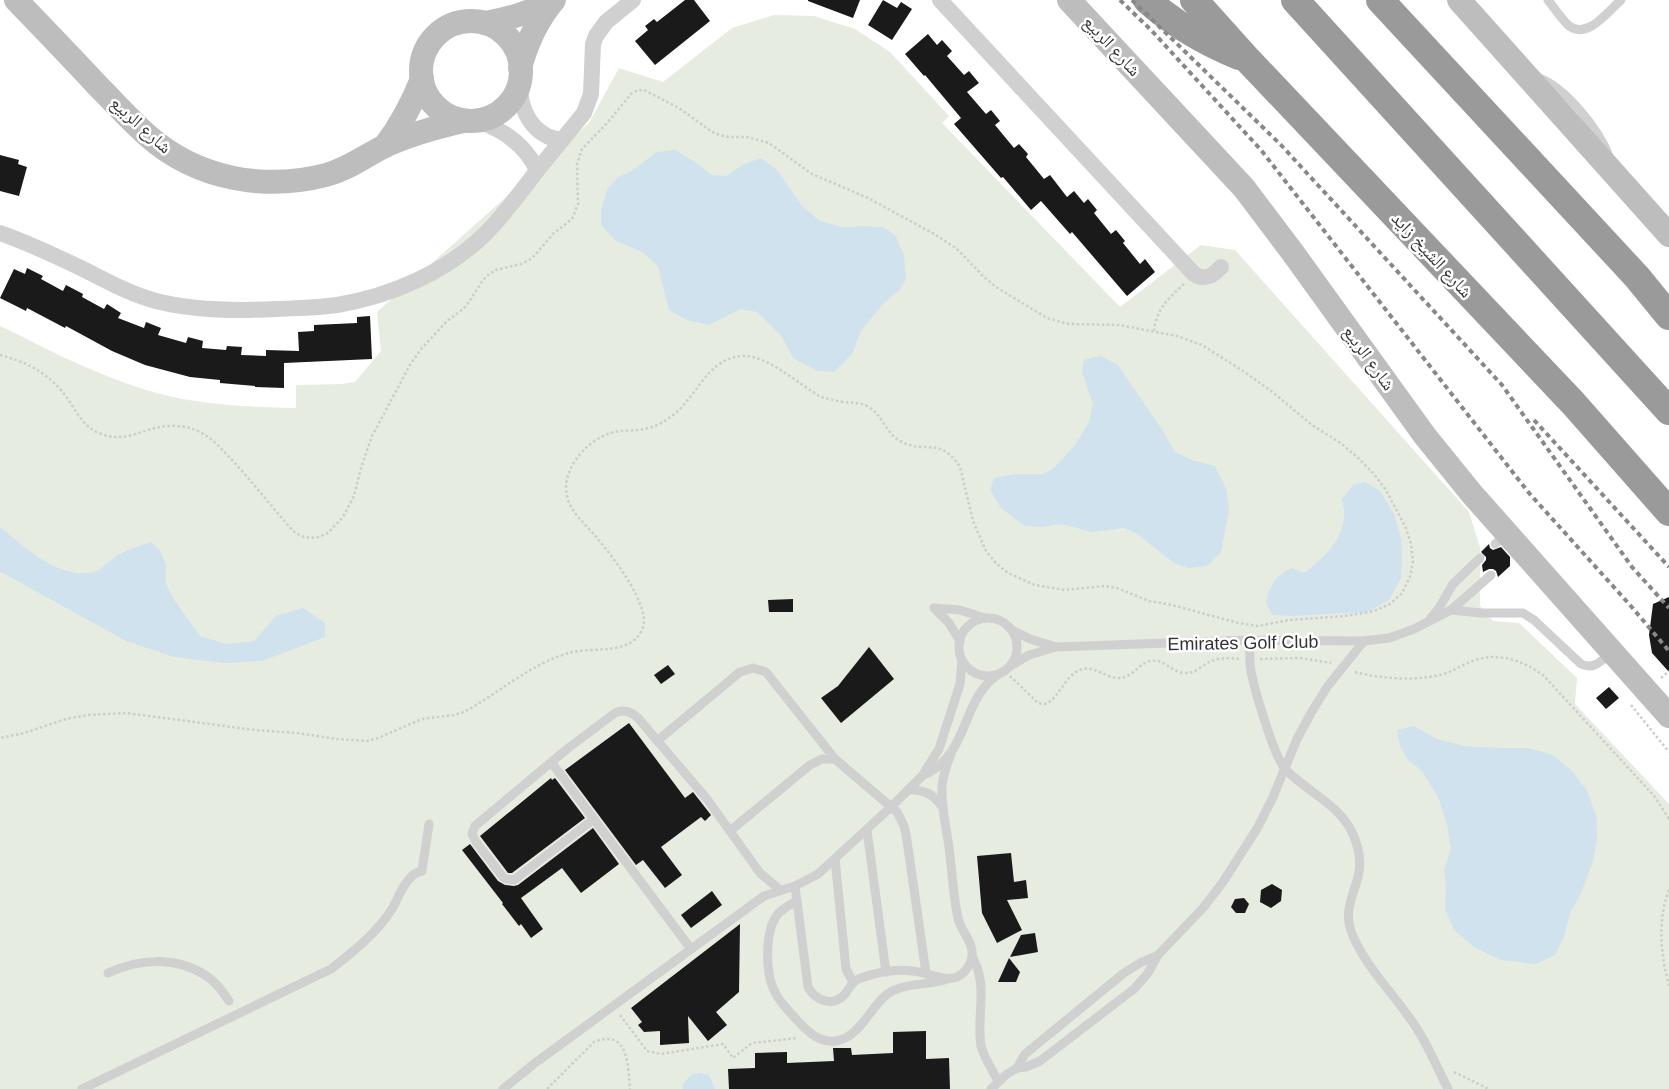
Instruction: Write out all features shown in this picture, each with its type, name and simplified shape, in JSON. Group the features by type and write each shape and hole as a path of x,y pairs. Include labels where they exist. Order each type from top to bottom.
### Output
{"highway":[{"path":"1147,0 1185,29 1226,51 1248,60"},
{"name":"شارع الشيخ زايد","path":"1194,0 1248,60 1573,403 1669,512"},
{"path":"1295,0 1669,411"},
{"path":"1380,0 1637,277 1669,316"},
{"path":"1637,277 1669,300"}],"main road":[{"name":"شارع الربيع","path":"16,0 148,137 174,155 203,169 233,178 265,182 297,181 328,174 357,163 385,146 415,134 470,121"},
{"path":"552,0 537,22 530,37 514,97 504,108 492,116 470,121 448,116 426,94 422,79 422,62 428,46 438,34 452,25 469,21 485,23 515,17 530,12 552,0"},
{"name":"شارع الربيع","path":"1069,0 1249,194 1425,436 1472,494 1509,545 1612,652 1669,716"},
{"path":"1459,0 1668,233"},
{"path":"1470,0 1494,38"},
{"path":"485,23 499,30 510,40 517,53 520,75"},
{"name":"شارع الربيع","path":"385,146 403,122 422,79"}],"street":[{"path":"0,233 29,243 129,292 157,301 226,310 304,308 337,305 370,298 401,287 460,255 491,228 584,113 591,94 593,44 596,36 606,22 633,0"},
{"path":"940,0 1194,274 1198,277 1209,277 1214,275 1221,267"},
{"path":"520,75 521,103 530,121 544,135 562,140"},
{"path":"470,121 495,128 512,138 527,152 537,170"},
{"path":"512,138 530,121"}],"lane":[{"path":"1548,0 1568,25 1575,29 1583,30 1590,28 1621,0"},
{"name":"Emirates Golf Club","path":"1426,622 1439,608 1459,576 1480,558"},
{"name":"Emirates Golf Club","path":"1056,647 1250,640 1364,641 1390,638 1451,610 1491,574"},
{"path":"960,641 949,623 934,608 960,610 1004,622 1016,637 1018,646 1016,656 1005,670 989,677 980,676 966,667 962,660 959,651 963,633 976,620 986,618"},
{"path":"1451,610 1481,613 1523,613 1534,620 1581,664 1588,667 1597,665 1612,652"},
{"path":"1011,629 1030,639 1056,647"},
{"path":"1250,640 1253,683 1269,732 1285,769 1336,809 1345,820 1357,846 1359,875 1348,910 1351,932 1375,972 1424,1039 1448,1089"},
{"path":"991,1089 998,1080 1017,1068 1026,1067 1040,1061 1134,989 1148,973 1158,955 1198,914 1223,882 1258,827 1311,712 1327,687 1364,641"},
{"path":"797,901 785,908 773,922 768,940 769,971 772,988 781,1002 806,1030 814,1036 836,1041 847,1037 856,1030 878,1003 895,990 938,983 964,972 970,965 972,948 958,919 942,786 947,764 985,685 1029,655 1056,647"},
{"path":"503,1089 690,948 764,896 795,886 818,874 836,859 922,776 936,753 948,720 960,684 962,660"},
{"path":"657,741 740,672 753,668 766,672 835,759 891,807 901,818 906,834 926,973"},
{"path":"594,819 514,880 506,879 503,876 476,842 472,834 475,826 591,731 615,713 621,711 633,713 707,799 760,873 780,890"},
{"path":"922,776 938,767 951,754"},
{"path":"730,831 810,765 822,759 835,759"},
{"path":"552,762 690,948"},
{"path":"908,790 924,791 932,795 944,808"},
{"path":"82,1089 331,969 371,936 384,920 408,881 418,872 422,871 428,824"},
{"path":"867,830 886,972"},
{"path":"836,859 846,969 853,982"},
{"path":"795,886 808,987 817,998 824,1001 839,999 853,982 886,972 911,970 949,979"},
{"path":"1017,1068 1025,1054 1124,973 1158,955"},
{"path":"972,957 980,974 980,1033 982,1048 987,1062 998,1080"},
{"path":"108,972 140,962 174,963 206,975 218,986 229,1001"}],"path":[{"path":"0,355 19,360 41,371 60,388 84,422 98,433 114,438 131,436 168,426 182,426 196,430 208,437 254,484 292,531 300,536 319,537 335,526 349,507 354,496 365,452 372,436 422,348 447,321 463,309 489,274 529,260 553,234 572,219 578,204 577,164 582,150 632,93 644,90 665,100 720,135 747,137 769,143 812,174 868,198 928,231 956,248 983,276 996,286 1047,318 1068,324 1106,323 1154,331 1177,336 1202,345 1270,390 1312,425 1342,444 1373,473 1397,508 1411,544 1413,561 1410,578 1402,593 1390,604 1360,614 1302,618 1267,625 1250,626 1184,608 1149,601 1117,588 1105,586 1065,590 1035,585 1008,572 996,563 986,551 973,521 960,467 948,453 932,446 904,443 889,433 877,414 867,406 856,402 838,401 821,396 770,364 758,358 745,356 720,362 710,371 685,404 664,422 640,430 614,432 602,436 591,444 575,461 569,471 566,482 566,494 569,505 575,515 596,537 620,568 644,610 645,620 642,629 632,643 615,648 583,650 563,655 544,663 464,712 422,719 367,741 144,714 118,713 87,715 66,719 24,734 0,738"},
{"path":"1154,331 1161,307 1194,274"},
{"path":"1005,670 1038,703 1045,704 1050,701 1073,674 1082,669 1091,669 1119,678 1129,676 1144,664 1152,661 1161,662 1184,673 1194,672 1218,659 1310,659 1376,676 1411,678 1450,672 1475,660 1490,657 1519,660 1544,676 1655,796 1669,819"},
{"path":"1631,704 1669,752"},
{"path":"1669,890 1663,910 1662,938 1669,986"},
{"path":"613,1006 647,1051 661,1054 723,1044 733,1058 752,1043 814,1036"},
{"path":"547,1089 594,1042 602,1039 611,1039 618,1042 624,1049 627,1057 630,1089"},
{"path":"1436,1066 1467,1078 1488,1089"}],"shaded area":[{"path":"774,15 814,16 855,29 890,52 949,116 942,123 1120,307 1201,245 1235,250 1469,512 1480,547 1480,606 1493,621 1519,623 1577,678 1575,704 1669,804 1669,1089 0,1089 0,326 82,366 114,379 164,395 239,406 296,408 296,385 355,382 381,351 377,312 589,123 619,68 663,82 732,28"}],"water":[{"path":"675,150 697,163 711,175 727,176 742,165 761,158 777,170 802,206 820,221 842,227 883,227 896,236 904,256 906,279 900,289 882,305 861,331 852,354 834,372 817,371 793,358 782,337 757,312 740,309 709,325 687,320 669,310 658,266 642,252 616,241 601,225 601,210 607,190 618,177 630,172 657,152"},
{"path":"1100,356 1117,364 1161,428 1175,452 1192,460 1215,466 1226,488 1229,510 1221,552 1207,566 1188,568 1174,563 1136,533 1124,528 1092,532 1062,524 1041,527 1025,526 1001,508 990,490 994,478 1015,474 1043,474 1054,468 1075,445 1089,422 1093,404 1082,372 1084,360"},
{"path":"1365,482 1380,491 1394,514 1401,539 1401,578 1389,600 1367,612 1292,616 1272,615 1266,602 1269,591 1277,577 1291,568 1304,573 1322,558 1341,532 1344,511 1342,499 1353,485"},
{"path":"0,527 31,552 55,567 81,573 97,571 115,557 151,542 160,551 166,564 166,584 175,601 200,636 226,644 254,641 276,616 303,608 325,623 325,637 262,661 225,663 174,657 126,641 0,572"},
{"path":"1414,726 1437,739 1464,746 1529,748 1553,755 1573,772 1587,791 1596,815 1597,838 1593,861 1581,893 1570,913 1564,937 1555,955 1536,964 1501,960 1474,947 1454,930 1445,909 1446,888 1444,870 1451,848 1447,825 1439,799 1422,771 1408,760 1400,746 1397,730"},
{"path":"699,1073 709,1075 715,1089 683,1089 683,1084 691,1075"}],"building":[{"path":"685,0 694,0 710,21 655,65 635,41 648,30 645,26 654,19 657,22"},
{"path":"808,0 860,0 853,18"},
{"path":"883,0 897,8 901,2 912,9 892,40 868,25"},
{"path":"928,34 937,45 942,40 952,51 947,56 964,75 969,71 979,83 967,92 986,114 991,110 1000,121 995,125 1014,148 1019,144 1028,154 1026,157 1044,179 1050,175 1067,197 1074,191 1084,203 1088,199 1097,210 1094,213 1111,234 1116,230 1125,241 1123,243 1140,264 1145,259 1155,272 1127,296 1072,232 1070,234 1041,201 1031,210 954,124 961,118 905,54"},
{"path":"0,155 19,160 18,164 27,167 19,196 0,191"},
{"path":"27,268 43,276 41,279 63,291 66,285 83,294 82,297 104,309 107,304 121,313 118,318 144,328 146,322 161,328 158,335 186,343 188,337 203,341 202,348 226,350 227,346 242,347 241,355 266,356 266,350 299,351 298,332 314,331 314,325 357,323 357,317 370,316 372,359 284,363 284,388 220,383 220,380 190,377 145,365 112,351 66,326 65,328 27,308 26,311 0,298 14,269 25,274"},
{"path":"1489,544 1493,550 1501,547 1510,557 1510,566 1498,577 1493,569 1483,572 1482,565 1486,557 1481,552"},
{"path":"1669,597 1669,672 1652,653 1649,635 1653,604"},
{"path":"793,599 793,612 769,612 768,600"},
{"path":"869,647 894,679 841,723 821,698 838,686"},
{"path":"668,665 675,674 661,684 654,675"},
{"path":"1609,687 1619,698 1606,709 1596,698"},
{"path":"629,723 685,798 693,792 711,815 705,821 701,817 661,847 682,875 665,888 643,860 636,865 565,770"},
{"path":"551,778 552,780 555,778 585,818 512,873 508,873 480,836"},
{"path":"593,828 619,864 581,893 562,868 521,898 543,929 531,938 521,924 519,926 462,850 470,844 498,881 505,885 514,886 518,885"},
{"path":"1011,853 1014,882 1026,880 1028,898 1007,900 1022,930 997,943 982,913 977,856"},
{"path":"1272,884 1282,890 1281,901 1271,908 1260,902 1261,890"},
{"path":"712,891 722,905 691,928 681,915"},
{"path":"1244,898 1249,904 1245,913 1236,913 1231,907 1235,899"},
{"path":"740,924 739,992 716,1012 727,1025 708,1041 688,1016 689,1043 660,1045 660,1031 644,1032 638,1025 642,1022 631,1008"},
{"path":"1035,933 1038,952 1010,957 1021,935"},
{"path":"1009,958 1020,972 1016,982 998,982"},
{"path":"926,1031 926,1059 949,1058 950,1089 729,1089 728,1069 755,1068 755,1053 787,1052 787,1063 834,1061 833,1048 851,1048 852,1055 893,1053 893,1032"}],"railway":[{"path":"1120,0 1152,31 1261,150 1529,493 1669,651"},
{"path":"1132,0 1281,145 1502,385 1632,567 1669,608"},
{"path":"1534,420 1669,567"}]}
